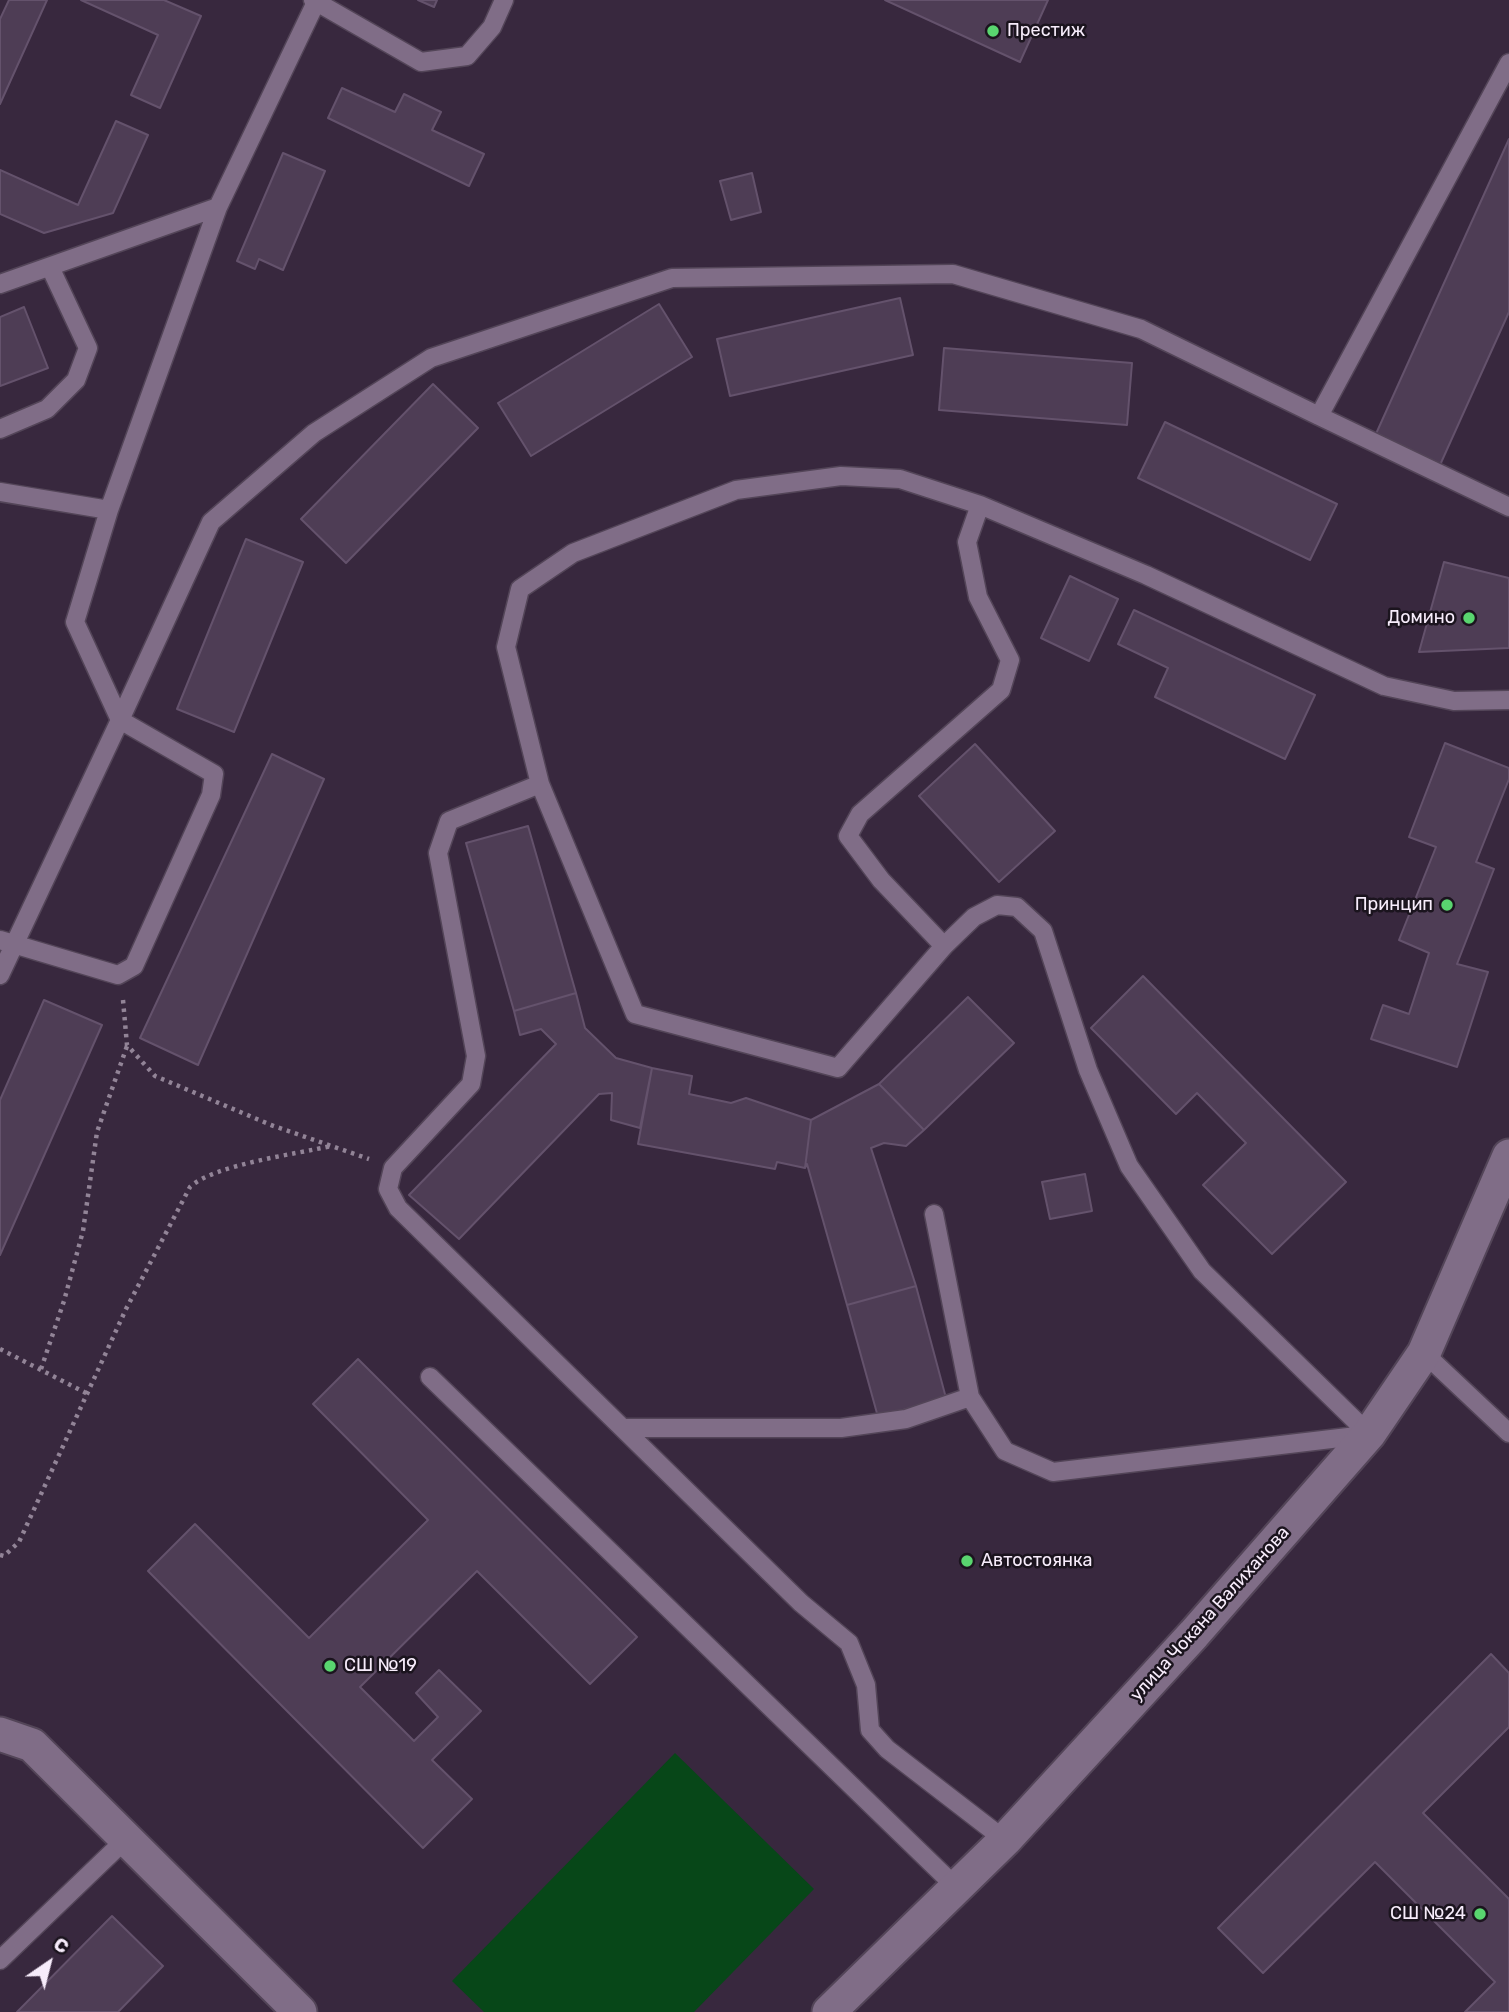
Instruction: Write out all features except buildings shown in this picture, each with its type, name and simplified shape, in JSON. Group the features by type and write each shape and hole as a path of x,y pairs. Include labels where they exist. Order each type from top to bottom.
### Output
{"street":[{"name":"улица Чокана Валиханова","path":"829,2012 1006,1840 1194,1633 1369,1434 1424,1353 1509,1156"},
{"path":"0,1734 32,1745 300,2012"}],"lane":[{"path":"7,943 118,975 134,966 212,795 214,774 120,720 75,622 109,510 218,207 315,1 421,62 467,56 492,27 504,0"},
{"path":"1319,416 1509,63"},
{"path":"0,284 218,207"},
{"path":"0,429 47,409 76,380 88,348 50,267"},
{"path":"0,975 7,943 120,720 211,522 314,433 431,358 673,278 953,274 1141,329 1509,507"},
{"path":"1369,1434 1202,1271 1129,1166 1088,1070 1043,931 1017,907 997,905 974,917 944,946 838,1068 635,1014 540,784 506,647 520,589 573,553 736,490 841,476 900,480 980,505 1146,575 1384,686 1454,701 1509,700"},
{"path":"0,492 109,510"},
{"path":"944,946 881,880 848,836 860,814 1001,690 1010,660 978,597 968,542 980,505"},
{"path":"540,784 449,821 438,853 476,1056 471,1084 393,1168 388,1189 398,1208 801,1603 849,1643 866,1685 870,1730 887,1749 1006,1840"},
{"path":"934,1214 970,1397 1005,1451 1053,1472 1369,1434"},
{"path":"1424,1353 1509,1433"},
{"path":"430,1377 957,1888"},
{"path":"623,1428 841,1429 906,1419 970,1397"},
{"path":"0,1960 126,1839"}],"path":[{"path":"41,1369 64,1301 83,1231 97,1132 127,1045 118,975"},
{"path":"127,1045 155,1076 393,1168"},
{"path":"0,1555 4,1556 19,1542 127,1309 190,1187 200,1178 221,1171 331,1146"},
{"path":"0,1349 88,1394"}],"green space":[{"path":"675,1753 814,1889 694,2012 484,2012 452,1981"}],"place":[{"name":"Престиж","path":"993,31"},
{"name":"Домино","path":"1469,618"},
{"name":"Принцип","path":"1447,905"},
{"name":"Автостоянка","path":"967,1561"},
{"name":"СШ №19","path":"330,1666"},
{"name":"СШ №24","path":"1480,1914"}]}
